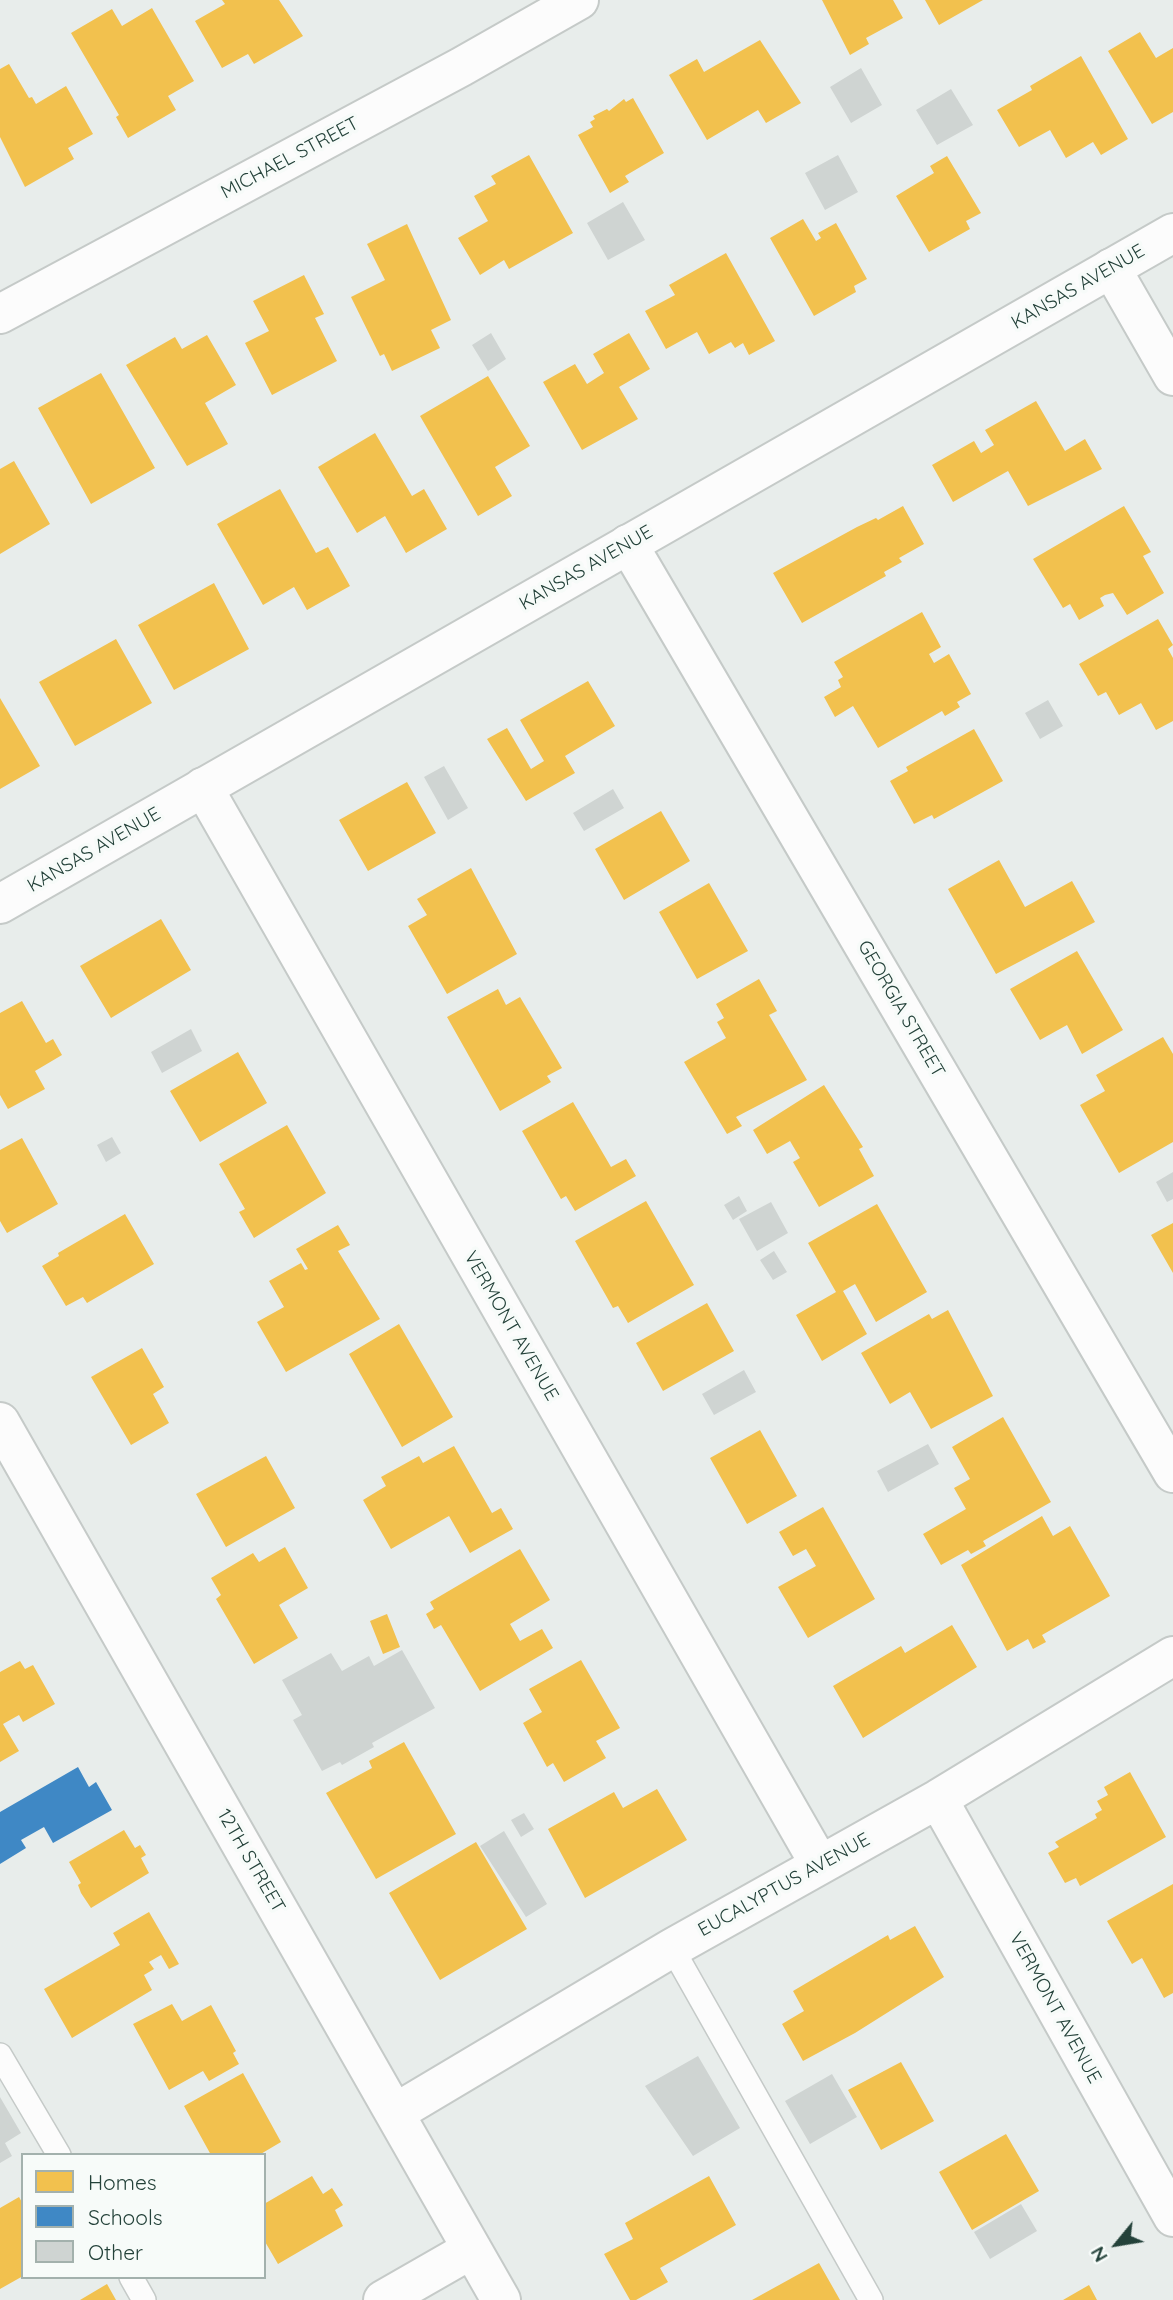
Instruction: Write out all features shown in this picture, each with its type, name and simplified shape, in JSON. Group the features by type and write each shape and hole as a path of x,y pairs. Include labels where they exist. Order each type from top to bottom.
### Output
{"street":[{"name":"MICHAEL STREET","path":"0,314 461,67 579,0"},
{"name":"KANSAS AVENUE","path":"0,904 1173,233"},
{"path":"1111,268 1173,376"},
{"name":"GEORGIA STREET","path":"628,544 1173,1473"},
{"name":"VERMONT AVENUE","path":"203,787 820,1865"},
{"name":"12TH STREET","path":"0,1422 501,2300"},
{"name":"EUCALYPTUS AVENUE","path":"395,2113 672,1948 937,1799 1173,1656"},
{"name":"VERMONT AVENUE","path":"937,1799 1173,2217"},
{"path":"383,2300 472,2249"}],"lane":[{"path":"672,1948 871,2300"},
{"path":"0,2055 58,2153"},
{"path":"132,2279 144,2300"}],"building: Homes":[{"path":"222,0 279,0 303,36 254,64 248,54 222,68 195,21 225,4"},
{"path":"822,0 893,0 903,18 866,38 869,44 850,55"},
{"path":"925,0 983,0 939,25"},
{"path":"152,8 194,81 168,96 176,110 128,138 116,117 119,115 71,33 112,9 122,26"},
{"path":"1140,32 1156,58 1173,48 1173,112 1152,124 1108,51"},
{"path":"760,40 801,103 766,123 758,110 707,140 669,75 697,59 704,72"},
{"path":"1081,56 1128,139 1101,155 1093,142 1066,158 1050,130 1019,147 997,110 1032,90 1030,86"},
{"path":"9,64 29,98 32,97 36,104 66,86 93,134 68,148 74,159 25,187 0,137 0,69"},
{"path":"633,98 664,153 625,176 629,182 610,193 578,135 593,127 590,122 595,119 593,116 607,109 609,111 624,99 626,102"},
{"path":"529,155 573,233 509,269 504,260 480,275 458,238 488,221 474,196 496,184 491,176"},
{"path":"947,156 981,213 966,221 970,229 929,252 896,196 934,173 930,166"},
{"path":"803,219 816,241 821,238 818,233 836,223 867,279 854,286 856,292 814,316 770,238"},
{"path":"407,224 451,320 431,330 440,348 392,371 384,354 380,356 351,297 385,280 367,244"},
{"path":"726,253 775,341 749,355 743,343 735,348 731,342 709,354 697,332 666,349 645,311 675,295 669,285"},
{"path":"304,275 324,314 315,318 337,361 272,395 245,343 269,331 253,301"},
{"path":"629,333 650,369 619,387 638,419 582,450 543,382 575,364 587,384 604,373 593,354"},
{"path":"207,335 236,385 205,403 228,444 187,466 126,365 175,337 182,349"},
{"path":"101,373 155,468 91,504 38,408"},
{"path":"488,376 530,446 495,467 512,496 478,516 420,416"},
{"path":"1036,401 1065,451 1085,439 1102,469 1028,506 1008,471 953,502 932,465 974,441 981,453 994,445 985,430"},
{"path":"375,433 412,496 424,489 447,529 406,553 385,516 357,533 318,467"},
{"path":"14,461 50,524 0,554 0,469"},
{"path":"280,489 316,553 328,547 350,586 307,610 294,587 263,605 217,524"},
{"path":"903,506 924,544 899,558 902,562 884,572 886,576 802,623 773,573 857,527 876,518 878,520"},
{"path":"1124,506 1151,552 1143,556 1164,593 1127,615 1113,593 1105,595 1100,598 1104,606 1079,620 1070,604 1063,608 1033,559"},
{"path":"214,583 249,649 174,690 138,625"},
{"path":"922,612 941,647 929,654 934,663 949,654 971,694 957,702 960,707 945,716 942,711 878,748 853,706 835,717 824,697 841,687 838,680 843,677 834,662"},
{"path":"1158,619 1173,645 1168,649 1173,658 1173,721 1156,730 1141,703 1119,715 1106,692 1098,696 1079,664"},
{"path":"116,639 152,703 75,746 39,682"},
{"path":"588,681 615,726 565,756 575,773 526,801 487,739 507,728 531,769 544,761 520,720"},
{"path":"0,698 40,766 0,789"},
{"path":"974,729 1003,781 934,819 932,815 914,824 890,781 908,771 906,767"},
{"path":"407,782 436,833 368,871 339,820"},
{"path":"661,811 690,861 624,900 595,849"},
{"path":"999,860 1025,907 1072,881 1095,922 996,974 948,889"},
{"path":"471,868 517,954 447,994 408,926 427,915 417,899"},
{"path":"709,883 748,951 697,979 659,912"},
{"path":"161,919 191,970 111,1018 80,966"},
{"path":"1077,951 1123,1030 1082,1054 1067,1025 1040,1040 1010,989"},
{"path":"759,979 777,1011 769,1015 807,1080 736,1117 742,1126 727,1134 684,1062 726,1038 717,1022 724,1018 716,1004"},
{"path":"498,989 506,1005 520,997 562,1068 547,1076 551,1082 500,1111 447,1017"},
{"path":"22,1001 46,1043 53,1039 62,1055 35,1071 45,1089 8,1109 0,1095 0,1013"},
{"path":"1163,1037 1173,1054 1173,1142 1119,1173 1080,1105 1105,1091 1096,1075"},
{"path":"238,1052 267,1103 200,1142 170,1091"},
{"path":"824,1085 863,1147 859,1149 874,1176 819,1207 793,1162 800,1158 790,1141 767,1154 753,1130"},
{"path":"573,1102 611,1167 626,1159 636,1176 575,1211 566,1196 561,1199 522,1131"},
{"path":"287,1125 326,1193 254,1238 239,1212 245,1209 219,1164"},
{"path":"22,1138 58,1204 7,1233 0,1221 0,1150"},
{"path":"646,1201 694,1285 628,1323 618,1306 613,1308 575,1241"},
{"path":"877,1204 927,1292 876,1322 855,1284 843,1291 867,1334 822,1361 796,1315 836,1292 808,1243"},
{"path":"125,1214 154,1264 87,1303 83,1297 66,1306 42,1266 59,1256 58,1253"},
{"path":"1173,1223 1173,1273 1151,1235"},
{"path":"338,1225 350,1245 338,1251 380,1319 286,1372 257,1322 284,1307 269,1281 301,1263 305,1270 308,1269 296,1249"},
{"path":"707,1303 734,1351 663,1391 636,1343"},
{"path":"948,1310 993,1396 931,1429 910,1392 890,1404 861,1353 929,1314 932,1319"},
{"path":"399,1324 453,1417 402,1447 349,1354"},
{"path":"142,1348 164,1387 153,1394 169,1423 131,1445 91,1377"},
{"path":"1003,1417 1051,1502 983,1541 986,1546 971,1554 968,1550 941,1565 923,1534 966,1509 954,1488 970,1479 952,1447"},
{"path":"760,1430 797,1496 747,1524 710,1458"},
{"path":"454,1446 492,1513 501,1508 513,1529 470,1553 449,1516 391,1549 363,1500 386,1486 381,1477 419,1456 423,1463"},
{"path":"266,1456 295,1508 226,1547 196,1494"},
{"path":"823,1507 875,1599 808,1638 778,1587 816,1566 806,1549 793,1556 779,1532"},
{"path":"1042,1516 1053,1536 1070,1526 1110,1596 1042,1635 1046,1642 1033,1649 1028,1639 1007,1651 961,1565"},
{"path":"285,1547 308,1588 279,1605 298,1638 254,1664 216,1599 221,1595 211,1578 253,1553 259,1562"},
{"path":"520,1549 550,1600 510,1624 520,1641 542,1629 553,1648 480,1691 441,1625 434,1629 426,1614 434,1609 430,1602"},
{"path":"387,1614 400,1647 383,1654 370,1621"},
{"path":"952,1625 977,1667 863,1738 833,1686 901,1646 905,1653"},
{"path":"581,1660 620,1728 596,1741 606,1758 564,1782 553,1763 547,1767 523,1723 542,1712 529,1689"},
{"path":"20,1661 25,1669 33,1665 55,1704 23,1722 19,1715 3,1724 19,1751 0,1762 0,1672"},
{"path":"404,1742 456,1834 376,1879 326,1793 372,1768 369,1761"},
{"path":"1130,1772 1166,1837 1080,1886 1076,1878 1065,1883 1048,1853 1059,1847 1055,1842 1097,1818 1095,1814 1102,1810 1097,1801 1108,1795 1104,1787"},
{"path":"657,1789 687,1840 585,1898 548,1829 614,1792 623,1808"},
{"path":"124,1830 135,1848 140,1845 146,1855 141,1858 149,1873 91,1908 81,1893 78,1885 81,1883 69,1862"},
{"path":"476,1842 527,1929 440,1980 389,1893"},
{"path":"1173,1884 1173,1993 1164,1998 1142,1958 1132,1964 1107,1921"},
{"path":"149,1912 179,1964 169,1969 161,1955 149,1962 154,1969 144,1975 152,1990 72,2038 44,1989 120,1945 113,1933"},
{"path":"915,1926 944,1977 855,2033 803,2061 782,2024 804,2011 793,1991 888,1935 890,1940"},
{"path":"172,2004 182,2021 211,2005 236,2051 233,2053 239,2064 209,2081 203,2071 169,2090 133,2024"},
{"path":"901,2062 934,2121 881,2150 848,2090"},
{"path":"243,2073 281,2142 262,2153 210,2153 184,2106"},
{"path":"1006,2134 1039,2191 972,2230 939,2172"},
{"path":"312,2176 323,2194 332,2188 343,2205 335,2210 343,2226 278,2264 266,2243 266,2203"},
{"path":"709,2176 736,2225 660,2268 668,2282 636,2300 630,2300 604,2254 633,2239 625,2223"},
{"path":"19,2197 21,2200 21,2277 0,2289 0,2208"},
{"path":"819,2263 840,2300 752,2300"},
{"path":"107,2284 116,2300 80,2300"},
{"path":"1089,2285 1097,2300 1063,2300"}],"building: Schools":[{"path":"78,1767 89,1787 96,1782 112,1810 53,1843 44,1827 21,1840 26,1848 0,1864 0,1812"}],"building: Other":[{"path":"861,68 882,105 851,123 830,87"},
{"path":"951,89 973,125 937,145 916,110"},
{"path":"838,155 858,192 825,210 805,173"},
{"path":"623,202 645,240 608,260 587,223"},
{"path":"491,333 506,359 488,371 472,345"},
{"path":"1048,700 1063,726 1040,739 1025,713"},
{"path":"444,766 468,808 448,820 424,777"},
{"path":"613,789 624,808 584,831 573,813"},
{"path":"191,1029 202,1051 162,1073 151,1052"},
{"path":"112,1137 121,1153 106,1162 97,1145"},
{"path":"1173,1172 1173,1199 1167,1202 1156,1182"},
{"path":"739,1196 747,1211 733,1220 724,1205"},
{"path":"771,1202 788,1233 757,1251 739,1219"},
{"path":"774,1251 787,1272 773,1280 760,1260"},
{"path":"744,1370 756,1392 714,1415 702,1394"},
{"path":"928,1444 939,1464 888,1492 877,1471"},
{"path":"402,1650 435,1708 372,1743 374,1747 342,1765 340,1762 322,1771 293,1720 302,1715 282,1680 331,1653 342,1671 369,1656 374,1666"},
{"path":"524,1813 534,1829 521,1837 511,1820"},
{"path":"504,1831 547,1904 526,1917 480,1846"},
{"path":"698,2056 740,2128 693,2156 645,2086"},
{"path":"832,2074 857,2117 810,2144 785,2101"},
{"path":"0,2097 21,2133 5,2143 12,2156 0,2163"},
{"path":"1021,2204 1037,2231 990,2259 974,2232"}]}
